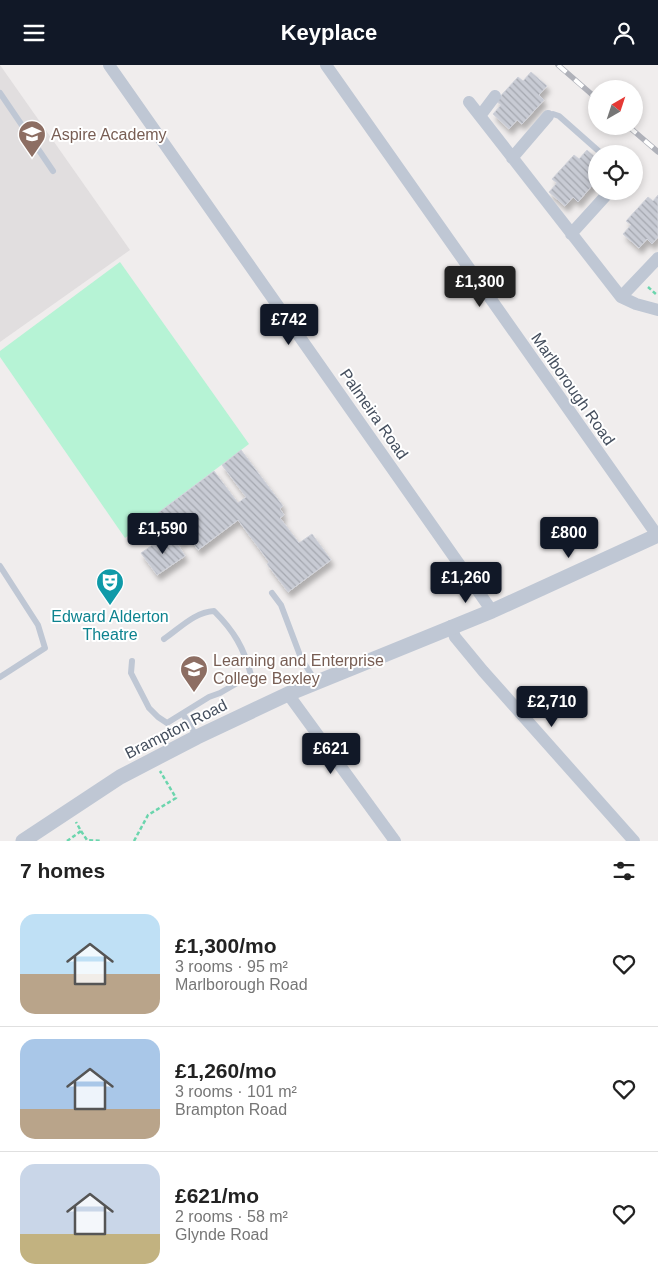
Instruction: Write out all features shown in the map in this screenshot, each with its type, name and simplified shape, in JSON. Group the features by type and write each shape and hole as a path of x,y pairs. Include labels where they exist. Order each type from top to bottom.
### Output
{"street":[{"name":"Palmeira Road","path":"108,65 492,611"},
{"name":"Marlborough Road","path":"326,65 657,535"},
{"path":"480,116 495,96"},
{"path":"469,102 621,297 636,304 658,310"},
{"path":"512,158 548,116"},
{"path":"571,234 602,200"},
{"path":"621,297 658,258"},
{"name":"Brampton Road","path":"23,841 120,777 197,737 316,682 492,611 657,535"},
{"path":"451,626 455,637 472,657 634,841"},
{"path":"288,694 395,841"}],"lane":[{"path":"0,93 53,171"},
{"path":"548,116 553,114 559,116 592,145"},
{"path":"0,566 38,625 45,648 0,677"},
{"path":"272,593 281,605 302,658 316,682"},
{"path":"132,661 131,673 150,708 167,723 183,715 209,697 252,675 243,648 228,625 214,611 206,611 197,615 164,639"},
{"path":"183,715 197,737"}],"path":[{"path":"134,841 148,815 176,798 154,760"},
{"path":"69,810 87,840 102,841"},
{"path":"66,841 81,831"}],"shaded area":[{"name":"Aspire Academy","path":"0,65 130,250 0,342"}],"green space":[{"path":"120,262 249,444 125,538 0,357 0,351"}],"building":[{"path":"531,72 547,86 539,95 544,100 522,124 517,120 509,129 493,114 501,105 496,101 518,77 523,81"},
{"path":"588,151 588,190 578,202 573,197 565,206 549,192 557,183 552,179 574,155 579,159"},
{"path":"658,195 658,237 652,244 647,239 639,248 623,234 631,225 626,221 648,197 653,201"},
{"path":"241,450 283,506 280,509 284,515 280,518 299,543 312,534 331,560 288,592 267,564 269,562 238,520 198,550 189,537 181,543 158,513 214,471 238,503 246,497 222,465"},
{"path":"164,537 169,544 175,540 185,556 157,575 141,553"}],"railway":[{"path":"558,65 588,91"},
{"path":"638,135 658,152"}],"place":[{"name":"Aspire Academy","path":"32,158"},
{"name":"Edward Alderton Theatre","path":"110,606"},
{"name":"Learning and Enterprise College Bexley","path":"194,693"}]}
